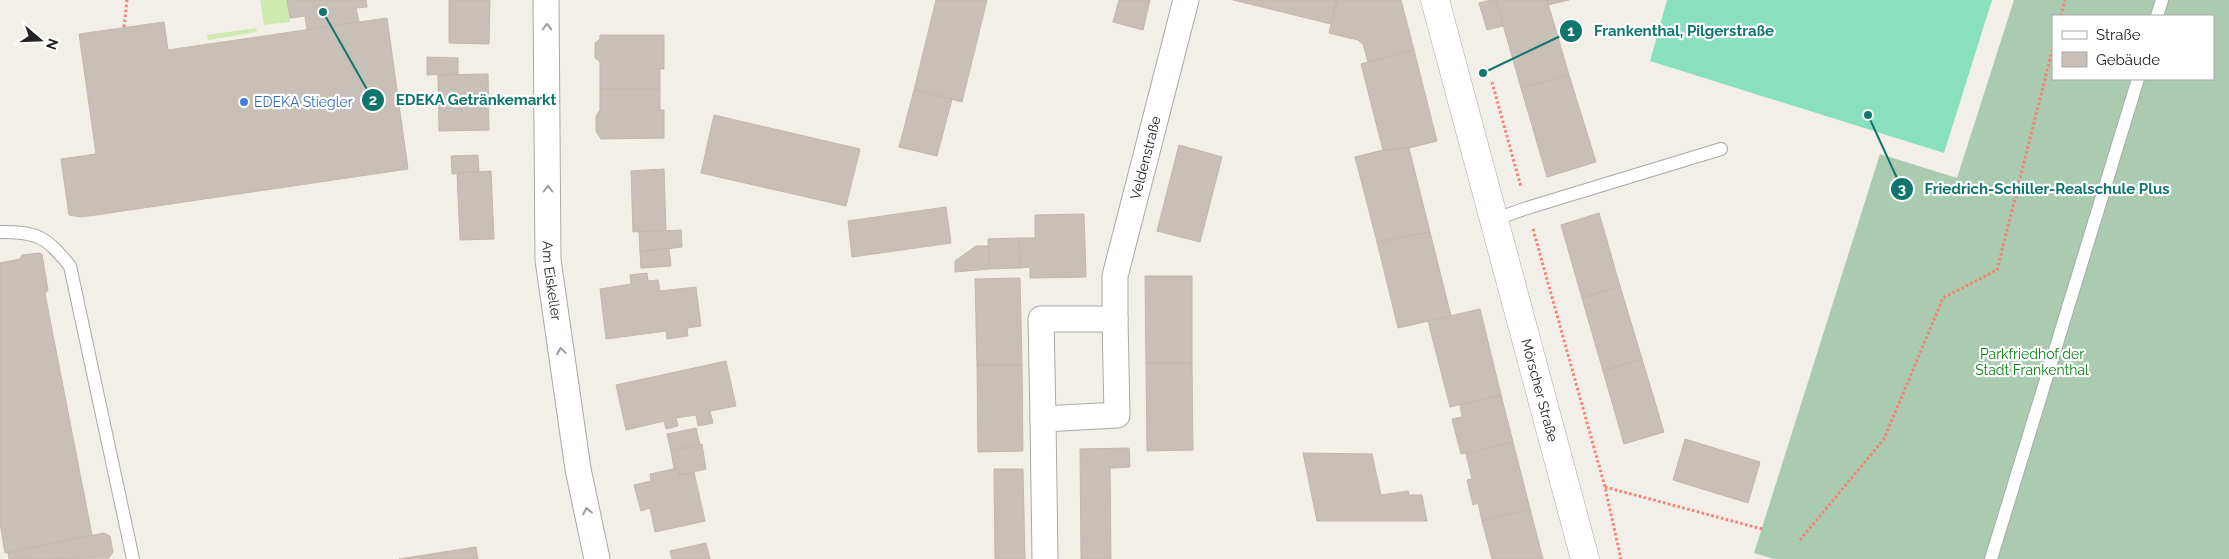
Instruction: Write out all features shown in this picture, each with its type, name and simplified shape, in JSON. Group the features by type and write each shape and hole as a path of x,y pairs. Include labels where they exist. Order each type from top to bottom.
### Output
{"street":[{"name":"Am Eiskeller","path":"546,0 548,260 578,469 597,559"},
{"name":"Veldenstraße","path":"1043,419 1117,415 1115,276 1186,0"},
{"name":"Mörscher Straße","path":"1435,0 1585,559"},
{"path":"1045,559 1041,319 1115,319"}],"lane":[{"path":"2157,15 2162,0"},
{"path":"1991,559 2138,80"},
{"path":"1493,220 1720,149"},
{"path":"0,232 26,232 51,243 70,266 133,559"}],"path":[{"path":"124,27 127,0"},
{"path":"2060,15 2065,0"},
{"path":"1800,540 1884,439 1943,298 1997,270 2052,51"},
{"path":"1490,77 1605,487 1621,559"},
{"path":"1605,487 1762,529"}],"green space":[{"path":"260,0 287,0 290,22 264,25"},
{"path":"1667,0 1992,0 1944,153 1650,61"},
{"name":"Parkfriedhof der Stadt Frankenthal","path":"2014,0 2229,0 2229,559 1774,559 1754,553 1880,154 1957,178"},
{"path":"256,28 257,32 208,40 207,35"}],"building":[{"path":"287,0 366,0 367,7 356,8 359,22 307,30 305,16 290,18"},
{"path":"449,0 490,0 489,44 449,43"},
{"path":"936,0 987,0 962,102 914,90"},
{"path":"1119,0 1150,0 1143,30 1113,22"},
{"path":"1233,0 1337,0 1331,24"},
{"path":"1337,0 1401,0 1414,50 1368,62 1363,44 1358,40 1329,33"},
{"path":"1496,0 1503,26 1487,30 1479,3"},
{"path":"1496,0 1547,0 1569,75 1521,88"},
{"path":"1547,0 1569,0 1548,5"},
{"name":"EDEKA Stiegler","path":"387,18 408,169 82,217 69,215 61,159 96,154 79,34 164,22 168,50"},
{"path":"600,35 664,35 664,69 660,69 660,89 600,89 600,62 595,58 595,43 600,39"},
{"path":"1414,50 1437,141 1409,148 1383,150 1361,64"},
{"path":"427,57 458,58 458,74 427,75"},
{"path":"488,74 489,130 439,131 438,75"},
{"path":"1569,75 1596,162 1547,177 1521,88"},
{"path":"600,89 660,89 660,110 664,110 664,138 601,139 596,131 596,116 600,110"},
{"path":"914,90 952,99 937,156 899,147"},
{"path":"714,115 860,149 846,206 701,173"},
{"path":"1179,145 1222,157 1200,242 1157,231"},
{"path":"1409,148 1430,232 1377,242 1355,157 1383,150"},
{"path":"478,155 479,172 452,174 451,156"},
{"path":"664,169 666,230 633,232 631,171"},
{"path":"491,171 494,239 460,240 457,173"},
{"path":"946,207 951,243 852,257 848,221"},
{"path":"1599,213 1620,286 1582,298 1561,225"},
{"path":"1084,214 1086,277 1030,278 1030,267 1020,268 1019,238 1035,238 1035,215"},
{"path":"681,230 682,247 640,252 639,232"},
{"path":"1430,232 1451,316 1398,328 1377,242"},
{"path":"1019,238 1020,268 989,269 988,239"},
{"path":"976,246 989,246 989,269 955,272 955,261"},
{"path":"669,248 671,266 641,268 640,252"},
{"path":"42,254 48,290 45,294 92,535 5,553 0,523 0,263 20,259 22,255"},
{"path":"647,273 648,281 658,280 660,291 696,287 701,326 687,328 688,336 667,339 666,331 606,339 600,289 631,284 630,275"},
{"path":"1145,276 1192,276 1192,363 1146,363"},
{"path":"1020,278 1022,365 977,365 975,279"},
{"path":"1620,286 1642,359 1603,371 1582,298"},
{"path":"1480,309 1501,395 1450,407 1428,321"},
{"path":"1642,359 1664,432 1624,444 1603,371"},
{"path":"726,361 736,406 710,411 713,423 698,426 696,415 676,418 678,426 666,429 664,421 626,430 616,385"},
{"path":"1146,363 1192,363 1193,450 1147,451"},
{"path":"977,365 1022,365 1023,451 978,452"},
{"path":"1501,395 1513,442 1461,454 1452,419 1462,417 1460,405"},
{"path":"696,428 700,445 671,451 667,434"},
{"path":"1685,439 1760,462 1748,503 1673,480"},
{"path":"1513,442 1530,509 1482,521 1478,503 1473,505 1467,480 1472,479 1466,454"},
{"path":"702,444 706,469 679,475 678,468 674,469 671,451"},
{"path":"1129,448 1130,467 1110,468 1111,559 1081,559 1080,449"},
{"path":"1303,453 1372,454 1381,495 1408,491 1409,495 1422,495 1427,521 1317,521"},
{"path":"678,468 679,475 694,472 705,521 655,532 650,508 641,511 634,485 651,481 650,474"},
{"path":"994,469 1023,469 1025,559 995,559"},
{"path":"1530,509 1543,559 1492,559 1482,521"},
{"path":"104,533 110,536 113,552 109,558 9,559 8,553"},
{"path":"706,543 710,559 672,559 670,551"},
{"path":"476,547 478,559 399,559"}],"place":[{"name":"EDEKA Getränkemarkt","path":"323,12"},
{"name":"Frankenthal, Pilgerstraße","path":"1483,73"},
{"name":"EDEKA Stiegler","path":"244,102"},
{"name":"Friedrich-Schiller-Realschule Plus","path":"1868,115"}]}
